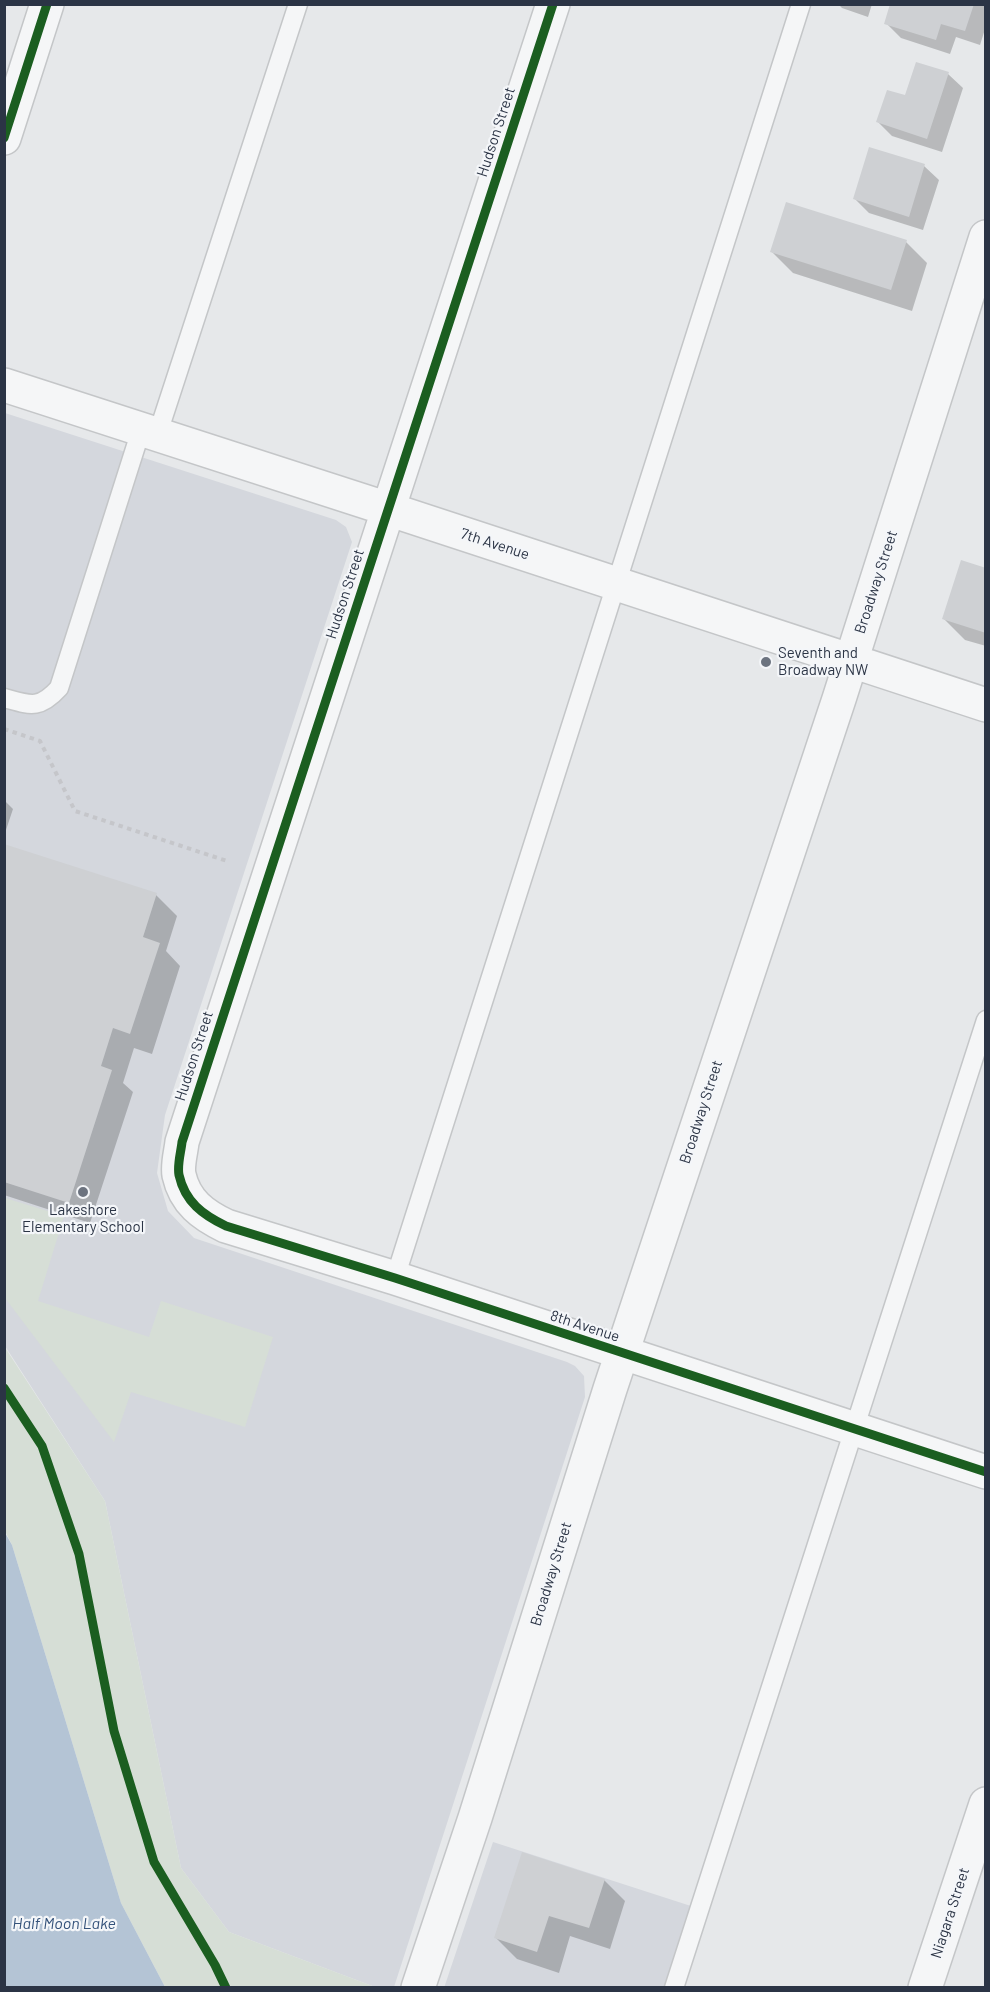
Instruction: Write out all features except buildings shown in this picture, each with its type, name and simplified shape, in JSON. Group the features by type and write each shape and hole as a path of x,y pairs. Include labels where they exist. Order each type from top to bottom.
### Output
{"street":[{"path":"4,138 47,4"},
{"name":"Hudson Street","path":"186,1193 179,1174 182,1142 553,4"},
{"name":"Broadway Street","path":"418,1988 482,1795 621,1353 851,660 986,237"},
{"name":"7th Avenue","path":"4,385 986,705"},
{"name":"8th Avenue","path":"186,1193 203,1214 226,1226 395,1278 986,1472"},
{"name":"Niagara Street","path":"925,1988 986,1804"}],"lane":[{"path":"4,698 31,705 50,698 58,688 298,4"},
{"path":"395,1278 801,4"},
{"path":"674,1988 986,1020"}],"path":[{"path":"4,729 40,741 75,811 227,861"}],"shaded area":[{"name":"Lakeshore Elementary School","path":"5,413 336,520 346,527 352,542 165,1115 157,1173 168,1211 194,1238 567,1362 575,1366 584,1376 585,1397 394,1987 375,1987 229,1932 181,1868 105,1501 5,1346"},
{"path":"5,1198 64,1216 38,1301 149,1337 161,1301 273,1337 245,1427 131,1392 114,1442 5,1298"},
{"path":"4,1346 105,1501 181,1868 229,1932 375,1987 165,1987 121,1903 12,1545 5,1531"},
{"path":"493,1842 694,1907 669,1987 444,1988"}],"water":[{"name":"Half Moon Lake","path":"4,1531 12,1545 121,1903 165,1987 5,1987"}],"cycle path":[{"path":"4,138 47,4"},
{"path":"553,4 182,1142 179,1175 190,1200 203,1212 226,1226 395,1278 986,1472"},
{"path":"4,1388 42,1446 79,1554 114,1731 154,1862 215,1965 226,1988"}],"place":[{"name":"Seventh and Broadway NW","path":"766,662"},
{"name":"Lakeshore Elementary School","path":"83,1192"}]}
